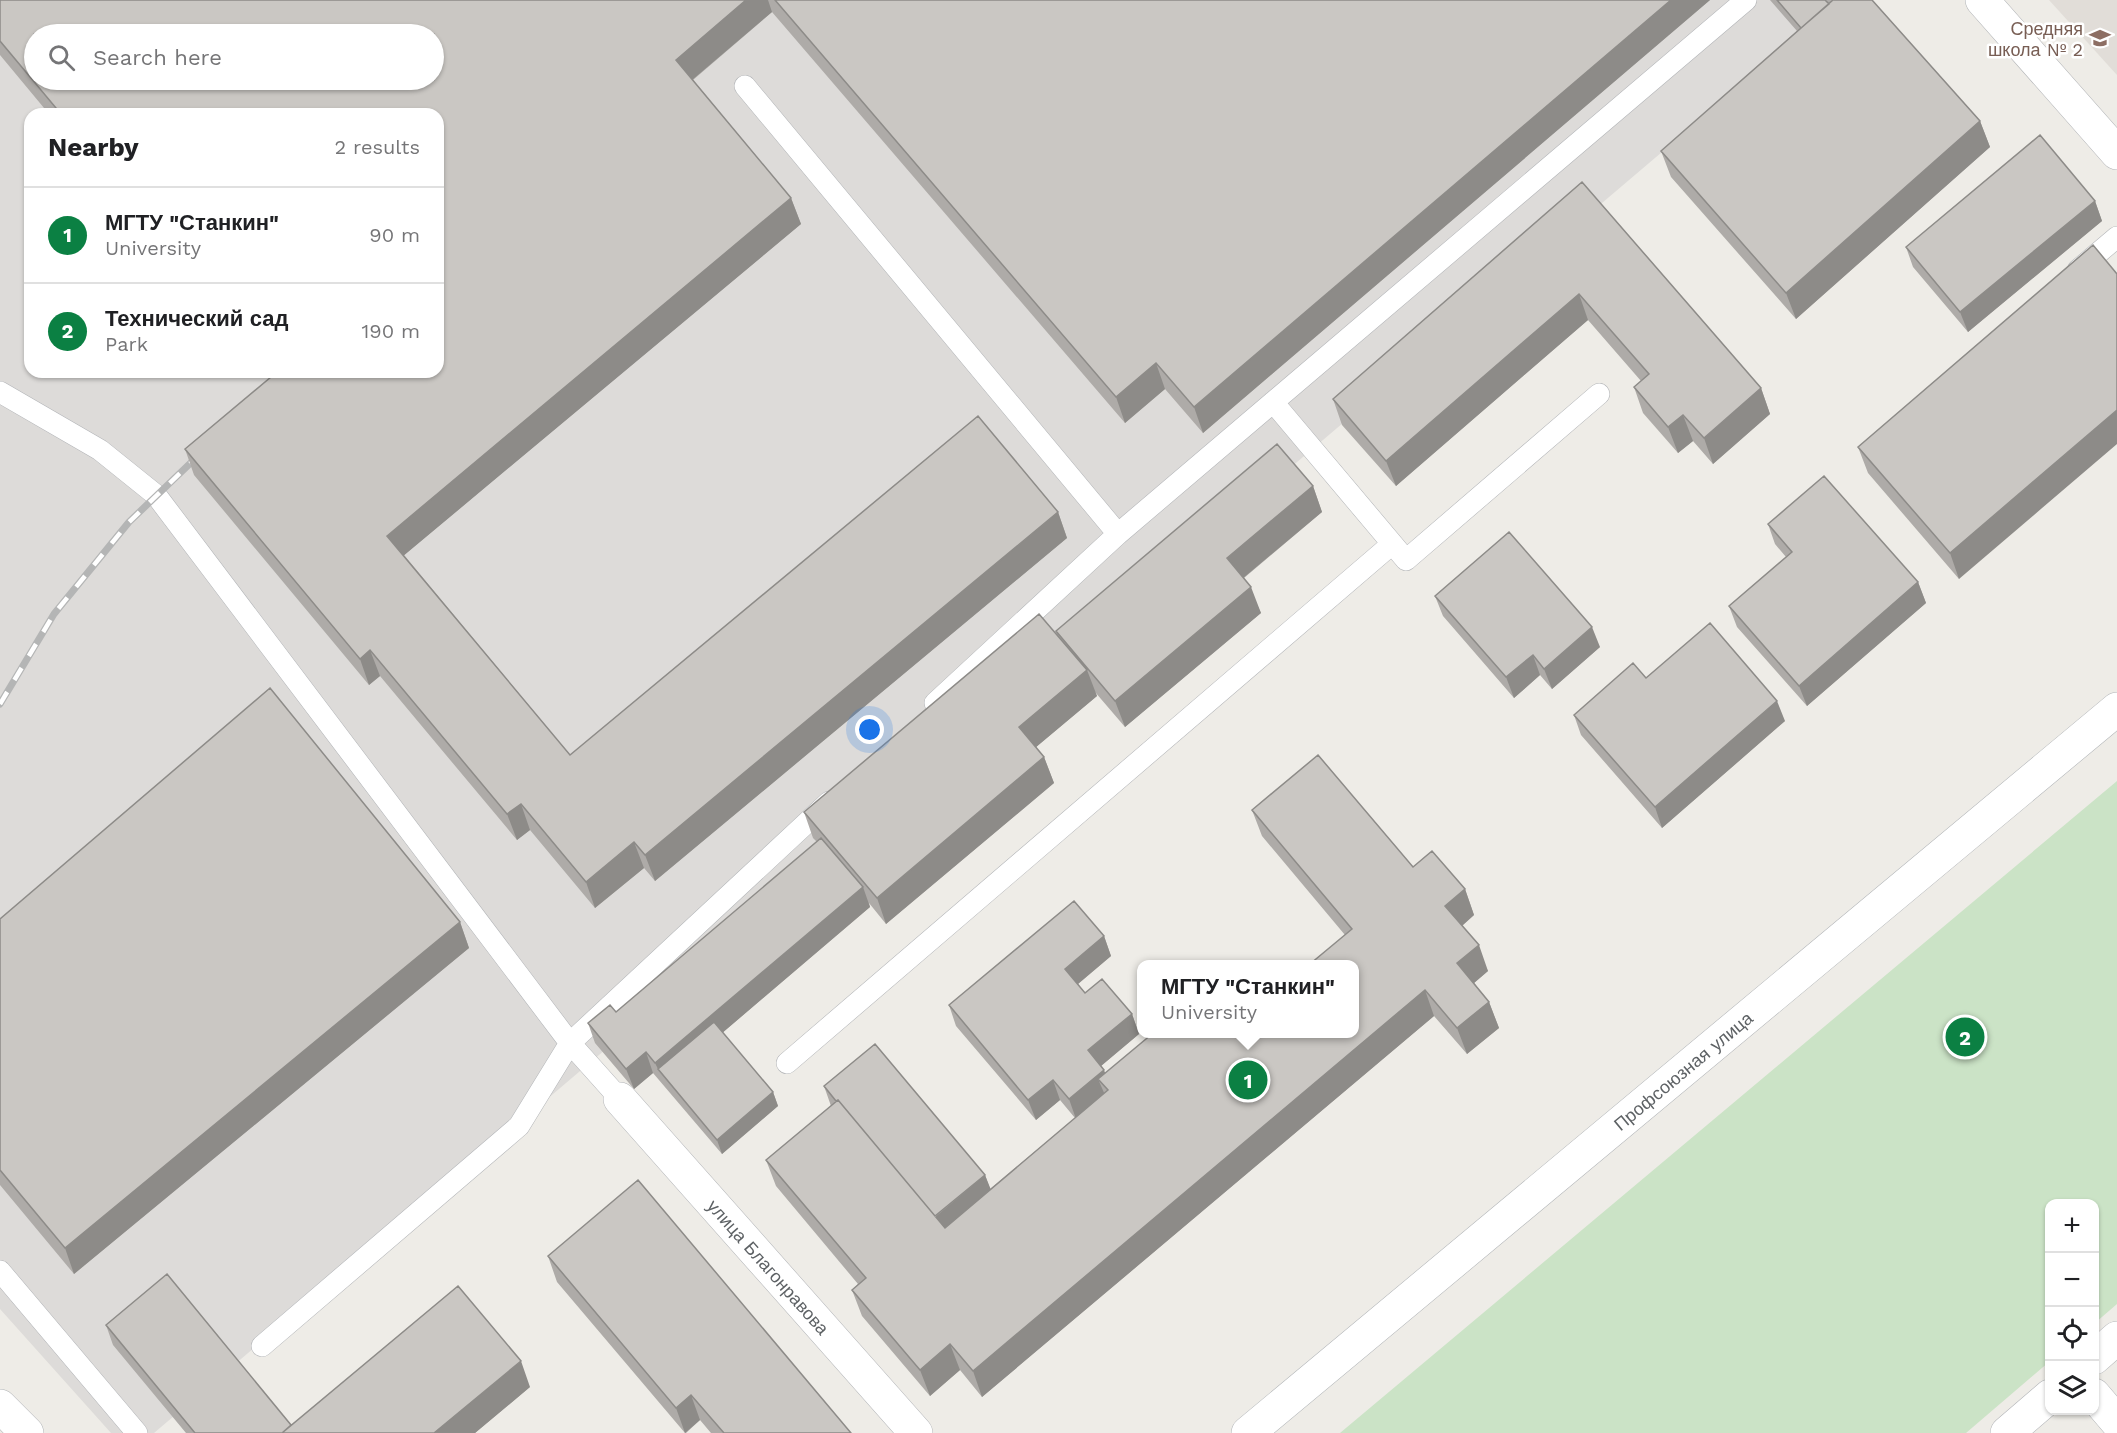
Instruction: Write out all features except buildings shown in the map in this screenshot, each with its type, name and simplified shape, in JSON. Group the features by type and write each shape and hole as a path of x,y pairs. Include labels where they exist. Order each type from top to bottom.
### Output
{"main road":[{"path":"1982,0 2117,153"},
{"name":"Профсоюзная улица","path":"1248,1433 2117,709"},
{"name":"улица Благонравова","path":"620,1099 916,1433"},
{"path":"2099,1354 2117,1338"},
{"path":"2007,1433 2045,1400"},
{"path":"2099,1401 2117,1422"},
{"path":"0,1406 27,1433"}],"lane":[{"path":"918,720 1118,534 1746,0"},
{"path":"746,86 1118,534"},
{"path":"2062,283 2117,237"},
{"path":"0,392 100,450 156,495 570,1043 620,1099"},
{"path":"1273,402 1407,560 1599,394"},
{"path":"787,1063 1392,544"},
{"path":"262,1346 519,1126 570,1043 848,784"},
{"path":"0,1271 137,1433"}],"shaded area":[{"path":"0,0 1841,0 154,1433 111,1433 0,1309"},
{"name":"Средняя школа № 2","path":"2049,0 2117,0 2117,75"}],"green space":[{"path":"2117,781 2117,1304 2099,1320 2099,1199 2045,1199 2045,1365 1966,1433 1340,1433"}],"railway":[{"path":"0,704 54,614 129,522 201,453"}],"place":[{"name":"Средняя школа № 2","path":"2100,38"},
{"name":"Технический сад","path":"1965,1037"},
{"name":"МГТУ \"Станкин\"","path":"1248,1080"}]}
